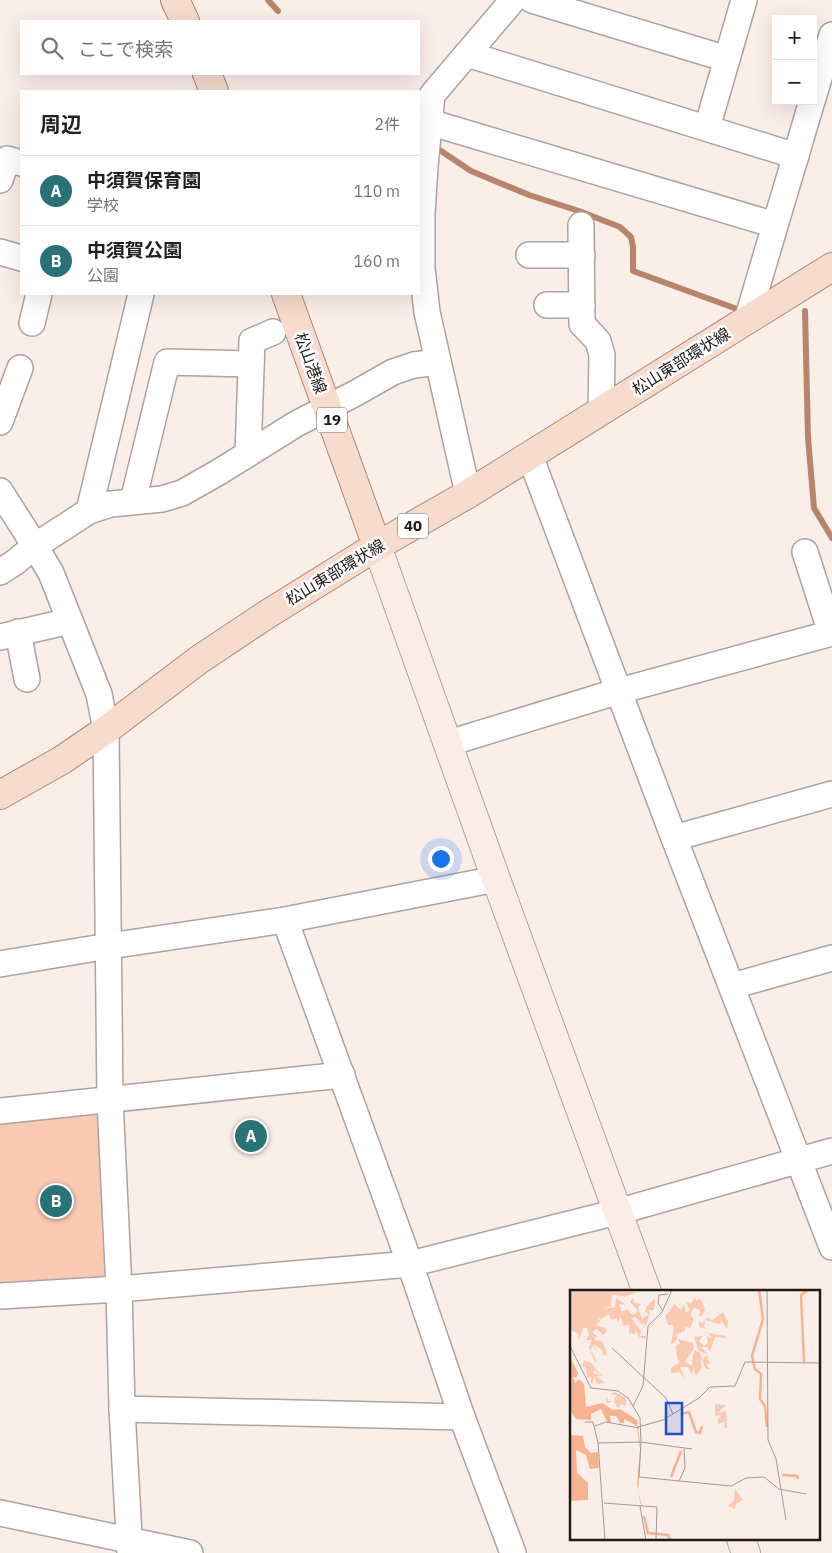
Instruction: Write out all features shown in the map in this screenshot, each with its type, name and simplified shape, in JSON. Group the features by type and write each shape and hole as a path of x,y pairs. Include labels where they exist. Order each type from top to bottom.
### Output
{"main road":[{"path":"175,0 185,20"},
{"path":"207,75 214,90"},
{"name":"松山東部環状線","path":"0,795 62,760 106,730 200,659 266,615 377,546 530,456 832,267"},
{"name":"松山港線","path":"286,295 377,546"}],"street":[{"path":"468,494 427,312 422,268 422,214 429,122 432,95 513,0"},
{"path":"532,0 727,58"},
{"path":"707,128 744,0"},
{"path":"817,86 832,35"},
{"path":"467,54 796,156"},
{"path":"747,320 811,105"},
{"path":"429,122 775,225"},
{"path":"0,180 7,159 20,163"},
{"path":"582,225 582,324 598,341 602,355 600,412"},
{"path":"0,252 20,258"},
{"path":"529,256 582,255"},
{"path":"32,323 38,295"},
{"path":"89,511 141,295"},
{"path":"547,305 582,305"},
{"path":"248,454 252,341 273,332"},
{"path":"133,501 167,362 252,364"},
{"path":"0,572 89,511 111,504 162,500 182,493 296,424 328,409 393,372 414,365 438,362"},
{"path":"0,422 20,368"},
{"path":"530,456 674,838 832,1247"},
{"path":"0,491 36,546 51,573 99,694 106,730 110,1100 119,1289 122,1410 130,1546"},
{"path":"377,546 646,1290"},
{"path":"449,743 619,691 831,633 805,552"},
{"path":"27,679 9,634 70,621"},
{"path":"674,838 832,794"},
{"path":"0,964 285,920 496,879"},
{"path":"285,920 410,1264 462,1418 513,1553"},
{"path":"732,986 832,958"},
{"path":"0,1111 342,1075"},
{"path":"0,1296 119,1289 410,1264 617,1212 832,1151"},
{"path":"122,1410 462,1418"},
{"path":"0,1513 130,1546 190,1553"},
{"path":"741,1540 746,1553"}],"shaded area":[{"path":"110,1108 113,1284 0,1289 0,1118"}],"waterway":[{"path":"268,0 278,11"},
{"path":"432,145 471,171 529,195 620,227 631,237 633,271 737,309"},
{"path":"805,311 808,438 814,508 832,538"}],"place":[{"name":"中須賀保育園","path":"251,1136"},
{"name":"中須賀公園","path":"56,1201"}]}
